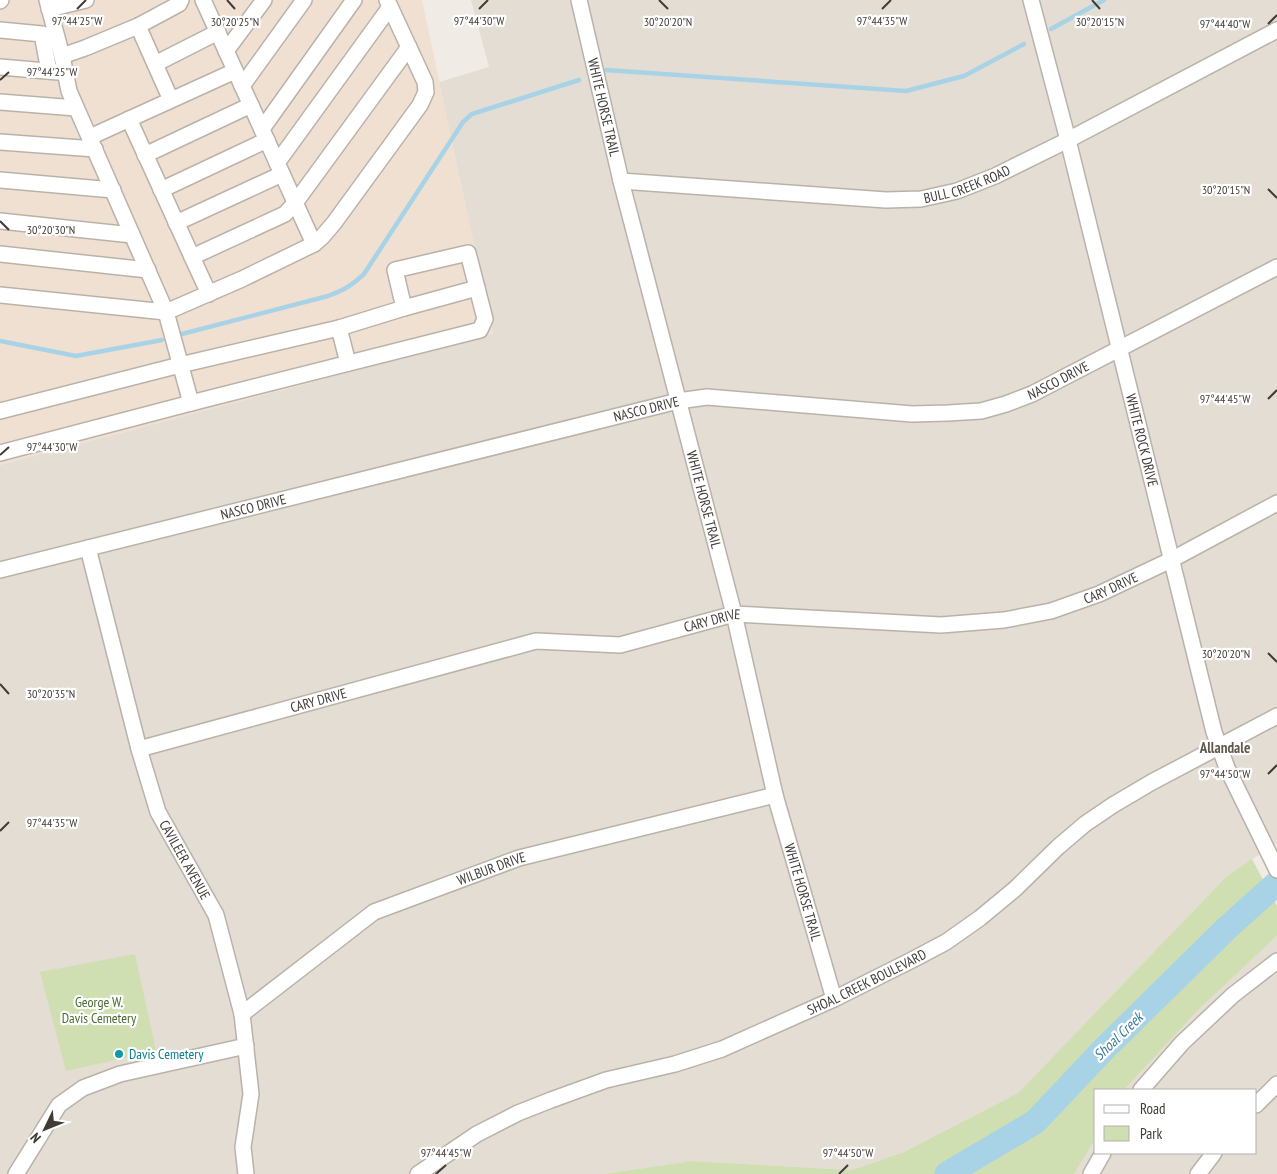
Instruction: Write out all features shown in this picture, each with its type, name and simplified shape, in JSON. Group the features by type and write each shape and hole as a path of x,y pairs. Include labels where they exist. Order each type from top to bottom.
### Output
{"street":[{"path":"86,0 48,4 69,91 166,312 190,403"},
{"path":"62,56 138,26 179,4 181,0"},
{"path":"226,51 264,0"},
{"path":"242,86 304,0"},
{"path":"161,190 264,134 354,0"},
{"name":"WHITE HORSE TRAIL","path":"579,0 621,181 734,614 775,794 834,999"},
{"name":"WHITE ROCK DRIVE","path":"1031,0 1068,140 1214,732 1227,768 1277,870"},
{"path":"209,4 226,51 314,244"},
{"path":"0,295 166,312 209,294 314,244 334,223 420,105 426,92 425,82 389,4"},
{"path":"176,222 279,168 389,4"},
{"path":"138,26 171,100"},
{"path":"0,30 42,34 49,71"},
{"name":"BULL CREEK ROAD","path":"621,181 886,200 921,199 957,190 995,176 1068,140 1277,30"},
{"path":"154,64 218,32"},
{"path":"192,257 285,214 296,203 409,47"},
{"path":"0,67 65,72"},
{"path":"0,142 92,143 129,119 235,71"},
{"path":"0,102 76,108"},
{"path":"145,155 251,105"},
{"path":"129,119 209,294"},
{"path":"0,180 113,190"},
{"path":"0,221 132,234"},
{"path":"0,453 480,330 485,319 468,253 395,270 404,308"},
{"path":"0,254 148,270"},
{"name":"NASCO DRIVE","path":"0,570 678,401 707,397 912,414 981,410 1006,404 1032,394 1277,267"},
{"path":"0,411 180,365 339,328 477,288"},
{"path":"339,328 348,363"},
{"name":"CARY DRIVE","path":"139,749 536,641 620,645 734,614 941,625 1004,620 1051,610 1099,594 1171,560 1277,504"},
{"name":"CAVILEER AVENUE","path":"88,548 139,749 158,812 216,915 242,1014 250,1094 243,1147 246,1174"},
{"name":"SHOAL CREEK BOULEVARD","path":"422,1173 477,1134 518,1113 606,1080 682,1062 722,1050 834,999 946,942 980,918 1015,889 1058,847 1085,824 1152,782 1277,716"},
{"name":"WILBUR DRIVE","path":"242,1014 374,912 519,858 775,794"},
{"path":"1141,1089 1182,1043 1233,995 1277,961"},
{"path":"16,1174 59,1105 83,1088 120,1074 246,1046"},
{"path":"1257,1104 1277,1084"},
{"path":"1091,1174 1102,1154"},
{"path":"1198,1174 1213,1154"}],"shaded area":[{"path":"0,0 422,0 493,334 0,465"},
{"path":"471,0 1277,0 1277,843 1227,876 1018,1093 904,1152 852,1170 692,1161 603,1174 0,1174 0,465 493,334 439,82 489,67"},
{"path":"1277,936 1277,1174 1074,1174 1094,1141 1094,1154 1257,1154 1257,1089 1125,1089 1197,1011"}],"green space":[{"path":"1252,859 1277,906 1277,936 1197,1011 1125,1089 1094,1089 1094,1141 1074,1174 603,1174 692,1161 852,1170 904,1152 1018,1093 1227,876"},
{"name":"George W. Davis Cemetery","path":"135,954 156,1051 66,1071 40,972"}],"waterway":[{"path":"1051,29 1104,0"},
{"path":"606,70 906,91 964,76 1024,44"},
{"path":"182,334 328,296 339,292 355,282 364,274 463,122 472,114 579,80"},
{"path":"0,341 76,356 162,340"},
{"name":"Shoal Creek","path":"947,1174 1035,1122 1104,1049 1228,927 1277,883"}],"place":[{"name":"Davis Cemetery","path":"119,1054"}],"district":[{"name":"Allandale","path":"1225,747"}]}
